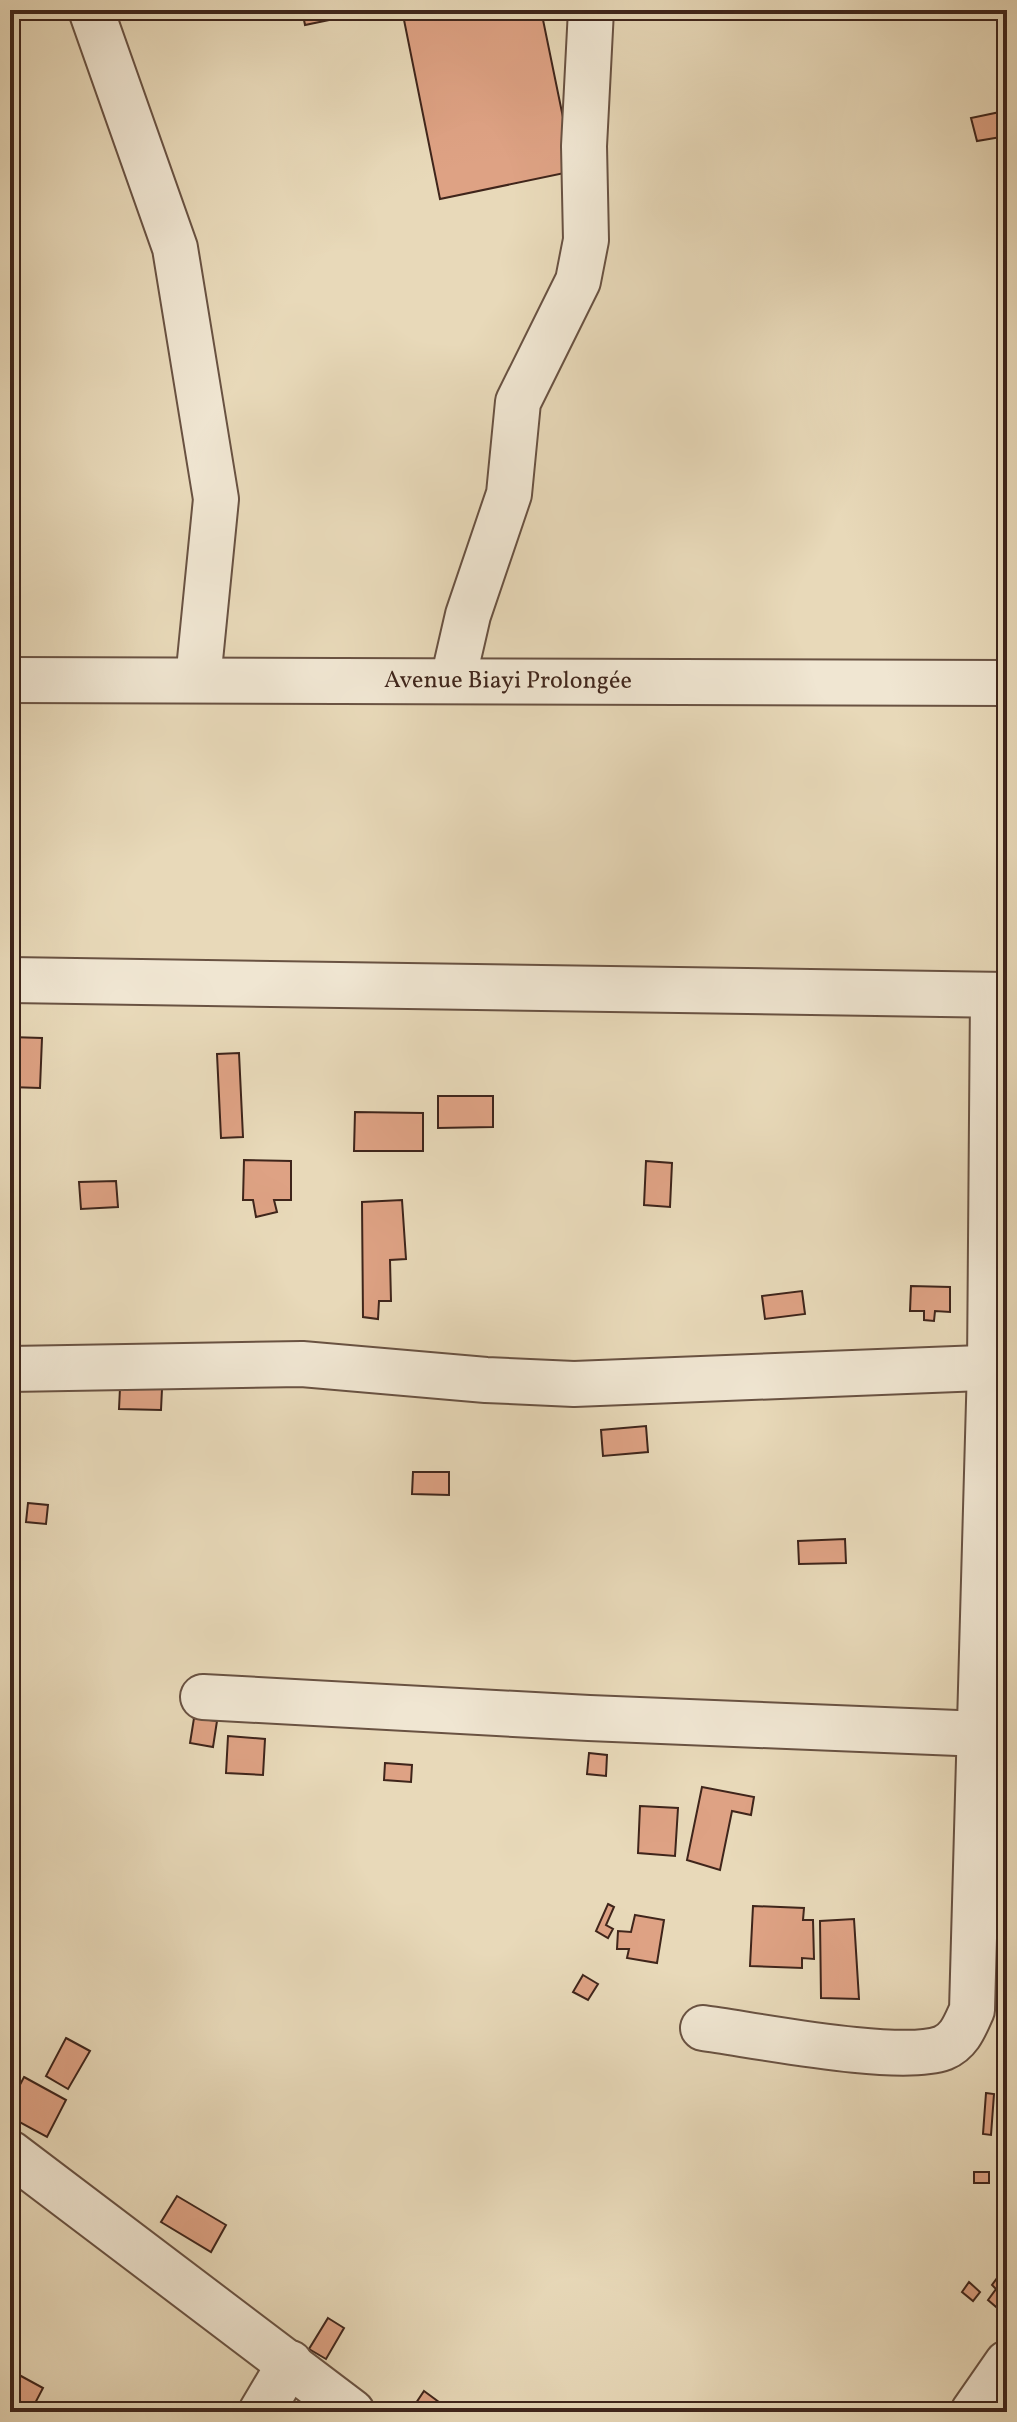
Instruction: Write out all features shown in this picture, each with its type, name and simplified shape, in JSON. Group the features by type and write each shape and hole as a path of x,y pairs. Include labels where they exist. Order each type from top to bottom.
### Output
{"street":[{"path":"91,10 175,248 216,499 198,680"},
{"path":"453,680 468,615 509,494 518,402 578,281 586,240 584,146 591,10"},
{"name":"Avenue Biayi Prolongée","path":"10,680 1007,683"},
{"path":"10,980 1000,995 993,1734 972,2010 961,2035 943,2048 899,2053 703,2028"},
{"path":"10,1369 302,1364 486,1380 574,1384 998,1367"},
{"path":"203,1697 589,1718 993,1734"},
{"path":"10,2153 352,2412"},
{"path":"261,2412 290,2363"},
{"path":"973,2412 1007,2363"}],"building":[{"path":"302,10 337,10 339,18 305,25"},
{"path":"402,10 541,10 574,171 440,199"},
{"path":"1000,112 1007,136 977,141 971,118"},
{"path":"10,1037 42,1038 40,1088 10,1087"},
{"path":"239,1053 243,1137 221,1138 217,1054"},
{"path":"438,1096 493,1096 493,1127 438,1128"},
{"path":"355,1112 423,1113 423,1151 354,1151"},
{"path":"244,1160 291,1161 291,1200 274,1200 277,1212 256,1217 253,1200 243,1200"},
{"path":"646,1161 672,1163 670,1207 644,1205"},
{"path":"116,1181 118,1207 81,1209 79,1182"},
{"path":"402,1200 406,1259 390,1260 391,1301 379,1301 378,1319 363,1317 362,1202"},
{"path":"911,1286 950,1287 950,1312 935,1311 934,1321 924,1320 924,1311 910,1311"},
{"path":"802,1291 805,1314 765,1319 762,1296"},
{"path":"120,1388 162,1389 161,1410 119,1409"},
{"path":"646,1426 648,1452 603,1456 601,1430"},
{"path":"413,1472 449,1472 449,1495 412,1494"},
{"path":"28,1503 48,1505 46,1524 26,1522"},
{"path":"845,1539 846,1563 799,1564 798,1541"},
{"path":"194,1718 217,1721 213,1747 190,1743"},
{"path":"228,1736 265,1739 263,1775 226,1773"},
{"path":"589,1753 607,1755 606,1776 587,1774"},
{"path":"385,1763 412,1765 411,1782 384,1780"},
{"path":"702,1787 754,1797 751,1815 732,1811 720,1870 687,1860"},
{"path":"640,1806 678,1808 675,1856 638,1853"},
{"path":"608,1904 614,1907 606,1925 613,1929 608,1938 596,1931"},
{"path":"753,1906 804,1908 803,1920 813,1920 814,1959 802,1958 802,1968 750,1966"},
{"path":"635,1915 664,1920 657,1963 627,1958 629,1949 617,1949 618,1931 631,1932"},
{"path":"854,1919 859,1999 821,1998 820,1921"},
{"path":"583,1975 598,1984 588,2000 573,1992"},
{"path":"66,2038 90,2051 68,2089 46,2076"},
{"path":"24,2077 66,2100 47,2137 10,2117 10,2104"},
{"path":"986,2093 994,2094 991,2135 983,2134"},
{"path":"974,2172 989,2172 989,2183 974,2183"},
{"path":"177,2196 226,2225 211,2252 161,2222"},
{"path":"1006,2266 1007,2305 1002,2312 988,2300 996,2289 992,2285"},
{"path":"969,2282 980,2292 973,2301 962,2292"},
{"path":"328,2318 344,2328 326,2359 309,2349"},
{"path":"10,2370 43,2388 31,2411 10,2400"},
{"path":"424,2391 447,2408 444,2412 410,2412"}]}
